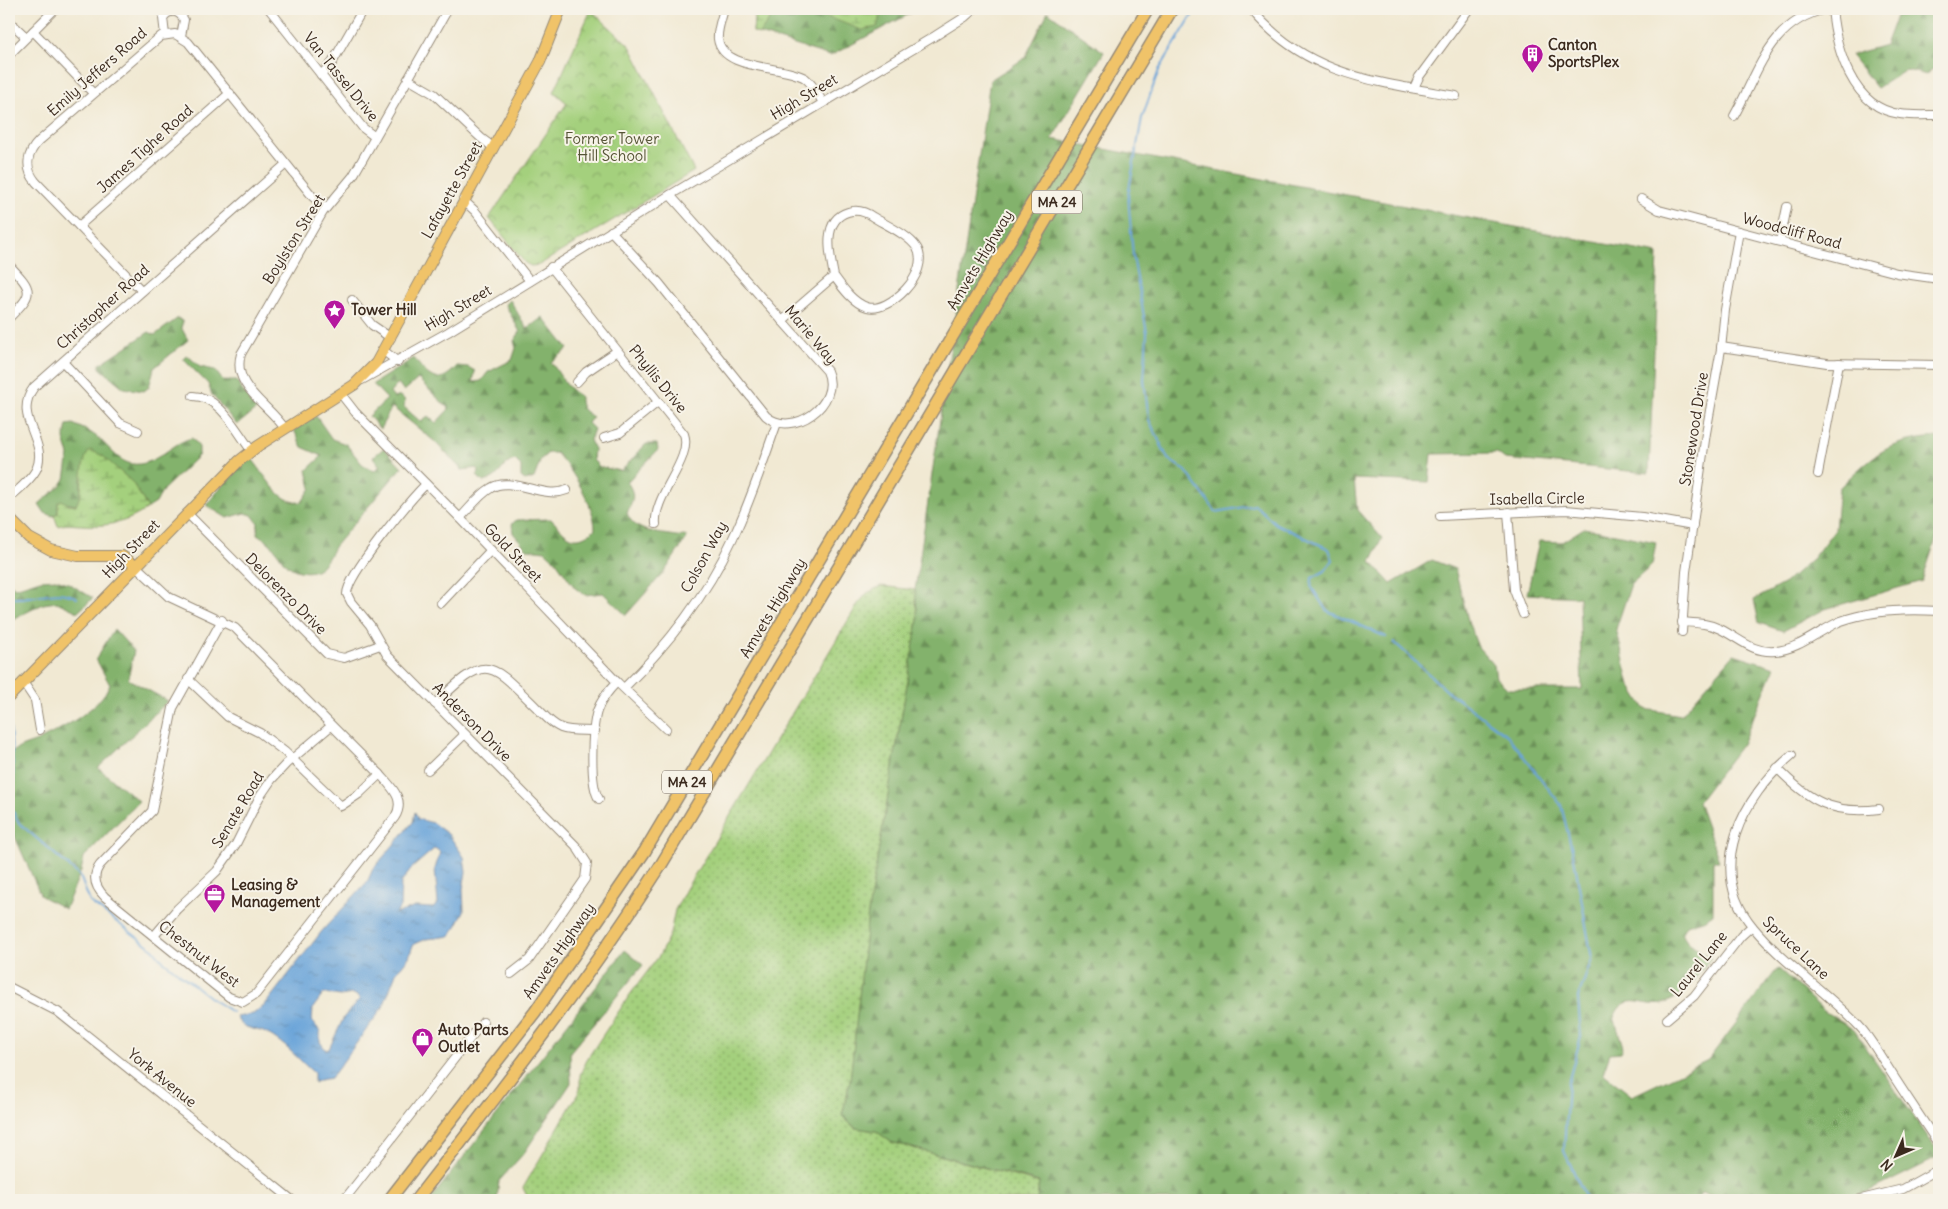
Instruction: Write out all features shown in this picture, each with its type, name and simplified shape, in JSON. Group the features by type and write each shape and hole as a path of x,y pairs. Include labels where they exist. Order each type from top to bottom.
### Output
{"highway":[{"name":"Amvets Highway","path":"389,1200 535,1012 641,857 1148,9"},
{"name":"MA 24","path":"416,1200 556,1019 657,871 1172,9"}],"main road":[{"name":"Lafayette Street","path":"361,380 384,351 463,200 540,62 561,9"},
{"name":"High Street","path":"9,697 187,513 252,450 361,380"},
{"path":"9,518 29,538 51,550 78,556 122,556 136,566"}],"street":[{"path":"9,55 55,9"},
{"path":"321,75 332,63 363,9"},
{"name":"Boylston Street","path":"285,429 243,382 239,370 240,358 326,208 350,180 448,9"},
{"path":"724,9 718,36 719,44 725,53 736,60 803,77 812,85 823,103"},
{"name":"High Street","path":"361,380 398,362 551,267 942,32 974,9"},
{"path":"1251,9 1284,41 1320,64 1353,76 1456,96"},
{"path":"1414,88 1417,79 1469,9"},
{"path":"1734,116 1760,61 1778,37 1795,20 1826,9"},
{"path":"1832,9 1834,35 1842,62 1853,82 1866,96 1881,107 1899,114 1939,115"},
{"name":"Van Tassel Drive","path":"272,10 363,128 375,137"},
{"path":"165,35 163,18 168,12 174,11 181,14 184,20 181,36 190,44 313,197 326,208"},
{"path":"9,21 26,37"},
{"path":"33,31 94,93"},
{"name":"Emily Jeffers Road","path":"142,291 33,179 28,166 28,158 39,142 152,42 165,35 181,36"},
{"path":"408,78 438,97 493,147"},
{"name":"James Tighe Road","path":"79,226 230,93"},
{"name":"Christopher Road","path":"9,498 31,476 38,462 37,446 26,414 28,397 34,387 286,164"},
{"name":"Marie Way","path":"670,195 827,372 830,390 825,402 804,418 792,424 777,423"},
{"name":"Woodcliff Road","path":"1641,199 1659,210 1897,273 1939,278"},
{"path":"463,200 475,211 530,281"},
{"path":"1780,241 1787,207"},
{"path":"850,212 862,212 870,215 911,241 920,255 920,267 916,277 890,302 877,308 858,303 834,276 830,233 837,219 850,212"},
{"path":"611,231 659,283 764,413 777,423"},
{"name":"Stonewood Drive","path":"1682,632 1693,526 1706,433 1739,231"},
{"path":"9,265 26,283 29,291 26,301 9,318"},
{"name":"Phyllis Drive","path":"551,267 682,431 686,441 658,509 656,524"},
{"path":"782,321 834,276"},
{"path":"352,300 372,325 391,338"},
{"path":"1721,347 1827,363 1939,365"},
{"path":"384,351 398,362"},
{"path":"577,382 586,372 617,351"},
{"path":"62,362 120,423 138,431"},
{"path":"1818,474 1839,363"},
{"name":"Gold Street","path":"341,394 355,412 460,518 617,682 625,687 666,729"},
{"path":"193,396 204,397 214,404 252,450"},
{"path":"604,438 617,434 658,402"},
{"name":"Colson Way","path":"625,687 648,663 688,612 723,559 737,530 777,423"},
{"name":"Anderson Drive","path":"426,484 399,514 348,588 349,600 370,625 387,655 576,846 586,864 586,875 581,886 529,960 511,974"},
{"path":"460,518 495,485 512,485 549,493 567,490"},
{"name":"Isabella Circle","path":"1440,516 1508,512 1583,511 1693,526"},
{"path":"1508,512 1514,590 1523,614"},
{"name":"Delorenzo Drive","path":"187,513 327,654 337,658 348,658 380,645"},
{"path":"441,603 491,550"},
{"name":"Chestnut West","path":"136,566 169,597 222,620 238,631 397,793 399,805 396,814 251,998 243,1002 232,998 103,895 97,886 95,876 100,865 152,811 174,708 188,679 222,620"},
{"path":"1682,622 1718,628 1748,648 1773,652 1842,621 1866,614 1939,611"},
{"path":"435,704 467,673 478,669 489,669 503,675 556,725 566,729 595,731"},
{"path":"188,679 228,717 264,736 293,759 341,806 355,798 380,774"},
{"path":"23,682 35,700 40,730"},
{"path":"599,799 592,782 595,731 600,705 617,682"},
{"name":"Senate Road","path":"154,936 174,912 217,871 239,840 265,788 293,759 332,726"},
{"path":"428,770 465,734"},
{"name":"Spruce Lane","path":"1792,755 1767,778 1744,811 1732,850 1734,889 1740,906 1752,926 1860,1027 1939,1145"},
{"path":"1777,768 1800,790 1818,802 1848,810 1879,809"},
{"name":"Laurel Lane","path":"1667,1019 1694,996 1740,936 1752,926"},
{"name":"York Avenue","path":"9,987 58,1012 292,1200"},
{"path":"344,1200 483,1022"},
{"path":"1857,1200 1903,1189 1939,1169"}],"green space":[{"path":"755,9 908,9 911,13 830,56 753,32"},
{"path":"755,9 777,9 759,34 753,32"},
{"path":"806,9 882,9 877,27 862,30"},
{"name":"Former Tower Hill School","path":"591,10 630,46 694,171 539,265 531,266 525,263 489,218 567,103 554,92"},
{"path":"1933,11 1939,16 1939,72 1932,69 1927,75 1906,70 1877,88 1851,55 1885,45 1896,16"},
{"path":"1048,12 1104,52 1052,139 1658,254 1649,473 1505,459 1497,453 1432,454 1429,482 1354,479 1357,510 1382,538 1371,562 1391,584 1432,560 1455,569 1469,624 1478,647 1494,665 1496,678 1508,689 1582,689 1579,597 1527,594 1539,541 1562,542 1584,528 1656,542 1652,565 1631,584 1616,629 1630,685 1645,709 1681,715 1734,654 1775,667 1742,744 1698,802 1719,861 1713,861 1713,914 1706,919 1687,925 1682,934 1688,943 1711,958 1687,988 1668,1002 1653,1004 1631,1002 1625,1003 1619,1008 1614,1017 1623,1047 1621,1052 1610,1053 1603,1073 1632,1096 1708,1060 1778,968 1824,1011 1854,1030 1939,1153 1939,1157 1864,1194 1841,1200 1722,1200 1702,1192 1696,1200 1037,1200 1039,1182 891,1142 876,1131 856,1128 842,1116 850,1081 868,913 918,620 915,590 990,80 1025,58"},
{"path":"510,300 527,329 543,317 568,349 551,362 567,385 580,396 580,404 583,409 593,417 588,423 594,429 590,440 594,449 593,460 600,467 621,471 646,444 657,444 658,450 627,482 632,490 633,498 627,513 635,525 648,531 687,537 665,571 626,615 603,593 585,595 575,588 556,561 545,551 527,549 513,533 512,524 516,520 551,519 566,534 575,538 581,538 595,529 591,510 582,488 556,453 548,453 541,459 534,478 526,481 521,477 521,466 515,460 507,464 494,478 483,482 477,476 479,472 477,468 462,470 434,441 392,407 380,429 369,416 387,399 373,384 414,358 429,375 439,378 450,373 457,366 468,367 475,371 473,382 481,381 488,372 512,360 516,348 514,341 520,332 505,304","holes":["418,379 449,409 436,423 428,416 421,422 404,407 405,400 400,396 394,398 390,393 398,383 404,391"]},
{"path":"178,318 183,322 181,327 188,340 154,368 149,387 144,391 124,388 100,368 100,364 149,332 155,335"},
{"path":"187,355 200,367 215,370 223,381 237,381 242,390 258,408 237,425 212,395 208,384 183,359"},
{"path":"316,416 332,439 346,444 362,464 374,471 380,466 373,457 384,448 402,467 334,547 325,563 317,569 307,572 296,570 284,562 270,544 257,534 258,523 252,515 245,513 227,518 206,505 233,473 251,458 279,493 293,502 302,502 311,488 307,470 322,456 302,447 294,430"},
{"path":"73,424 94,435 125,462 132,464 148,462 192,438 199,447 199,455 163,490 156,503 148,508 132,482 117,470 81,478 81,496 76,505 58,502 58,513 53,516 45,513 39,504 61,485 65,479 69,455 64,439 67,425"},
{"path":"1939,437 1939,530 1922,581 1825,609 1783,631 1759,623 1754,600 1785,583 1813,558 1835,529 1839,488 1862,466 1894,445 1907,441"},
{"path":"90,450 103,456 132,482 148,508 133,517 116,523 100,525 67,524 58,526 54,515 58,513 58,502 62,500 69,505 76,505 81,491 82,470"},
{"path":"56,579 68,583 93,598 78,612 57,602 43,604 9,621 9,583 15,588 40,580"},
{"path":"881,586 915,590 918,620 868,913 850,1082 842,1116 855,1128 876,1131 891,1142 1039,1183 1037,1200 529,1200 523,1188 580,1090 580,1075 587,1059 629,996 659,956 670,934 675,910 686,889 858,604 867,593"},
{"path":"114,629 134,651 128,679 168,701 98,768 139,801 84,857 81,871 65,909 41,896 9,823 9,755 18,748 38,741 72,722 90,709 105,694 110,685 96,659"},
{"path":"625,950 643,965 570,1052 571,1083 524,1153 499,1181 497,1200 430,1200"}],"water":[{"path":"415,812 418,819 433,823 449,835 464,857 466,872 463,889 464,911 451,936 426,939 413,945 409,957 396,973 383,1007 331,1078 314,1083 314,1073 285,1046 266,1033 245,1026 236,1017 253,1014 264,1006 322,931 367,882 373,869 413,822","holes":["435,848 440,852 435,869 438,904 433,908 415,907 396,914 400,907 401,883 412,868","324,993 340,996 353,994 359,997 359,1000 344,1017 329,1049 326,1050 320,1042 320,1031 312,1021 313,1008"]}],"waterway":[{"path":"1196,9 1159,70 1142,118 1128,195 1133,256 1147,333 1144,380 1149,420 1168,459 1186,471 1216,512 1255,505 1276,524 1329,549 1333,560 1325,571 1312,578 1311,586 1326,610 1386,637"},
{"path":"9,598 26,598 60,593 77,598"},
{"path":"1394,642 1447,691 1508,736 1561,805 1574,858 1592,959 1578,997 1581,1037 1568,1083 1564,1151 1587,1200"},
{"path":"9,713 14,788 10,806 19,823 80,876 90,902 153,949 162,960 213,1000 232,1012"}],"place":[{"name":"Canton SportsPlex","path":"1532,73"},
{"name":"Tower Hill","path":"335,329"},
{"name":"Leasing & Management","path":"215,913"},
{"name":"Auto Parts Outlet","path":"422,1058"}]}
